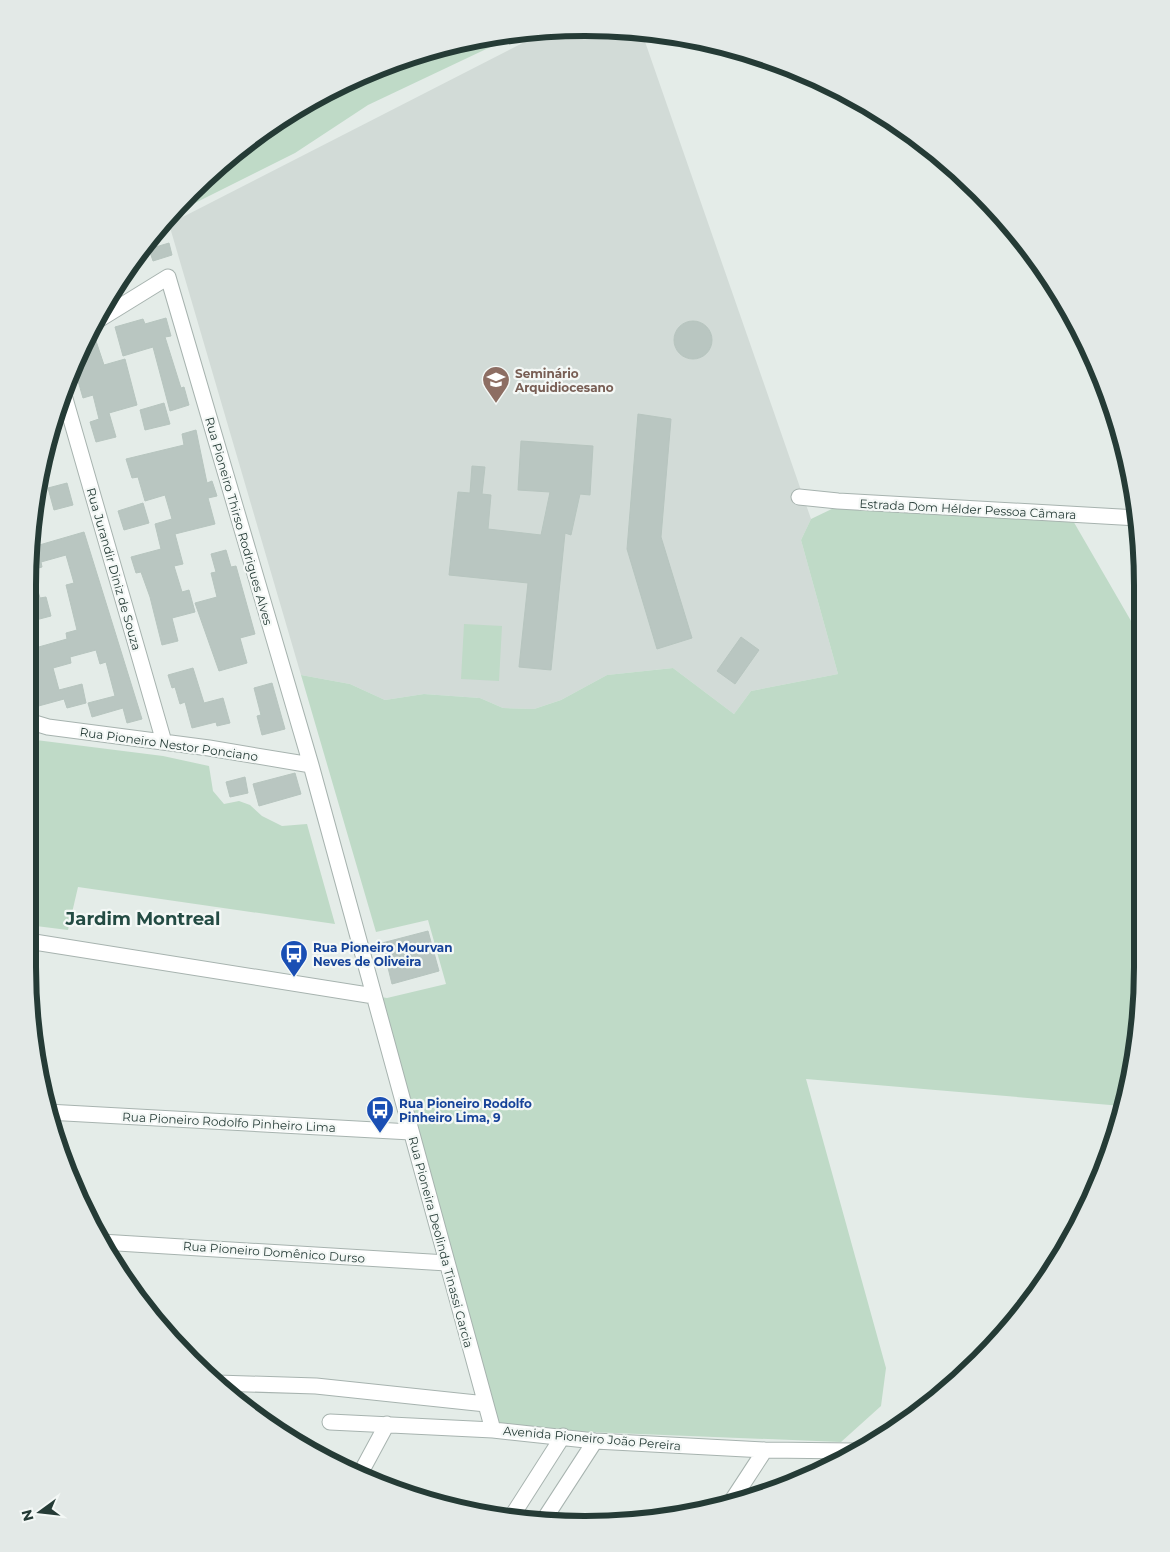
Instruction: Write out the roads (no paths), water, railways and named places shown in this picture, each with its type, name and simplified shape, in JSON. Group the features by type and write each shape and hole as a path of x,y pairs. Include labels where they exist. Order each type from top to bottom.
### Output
{"street":[{"name":"Rua Pioneiro Thirso Rodrigues Alves","path":"109,314 168,277 311,765"},
{"name":"Rua Jurandir Diniz de Souza","path":"67,404 164,742"},
{"name":"Estrada Dom Hélder Pessoa Câmara","path":"799,497 838,502 1130,518"},
{"name":"Rua Pioneiro Nestor Ponciano","path":"36,723 48,727 164,742 311,765"},
{"name":"Rua Pioneira Deolinda Tinassi Garcia","path":"311,765 493,1430"},
{"path":"36,942 374,996"},
{"name":"Rua Pioneiro Rodolfo Pinheiro Lima","path":"56,1112 411,1132"},
{"name":"Rua Pioneiro Domênico Durso","path":"111,1243 447,1263"},
{"path":"227,1383 316,1386 486,1404"},
{"name":"Avenida Pioneiro João Pereira","path":"330,1422 493,1430 563,1436 595,1441 765,1450 843,1451"},
{"path":"363,1469 388,1424"},
{"path":"515,1511 563,1436"},
{"path":"548,1515 595,1441"},
{"path":"736,1494 765,1450"}],"place":[{"name":"Seminário Arquidiocesano","path":"496,404"},
{"name":"Rua Pioneiro Mourvan Neves de Oliveira","path":"294,978"},
{"name":"Rua Pioneiro Rodolfo Pinheiro Lima, 9","path":"380,1134"}],"district":[{"name":"Jardim Montreal","path":"143,919"}]}
